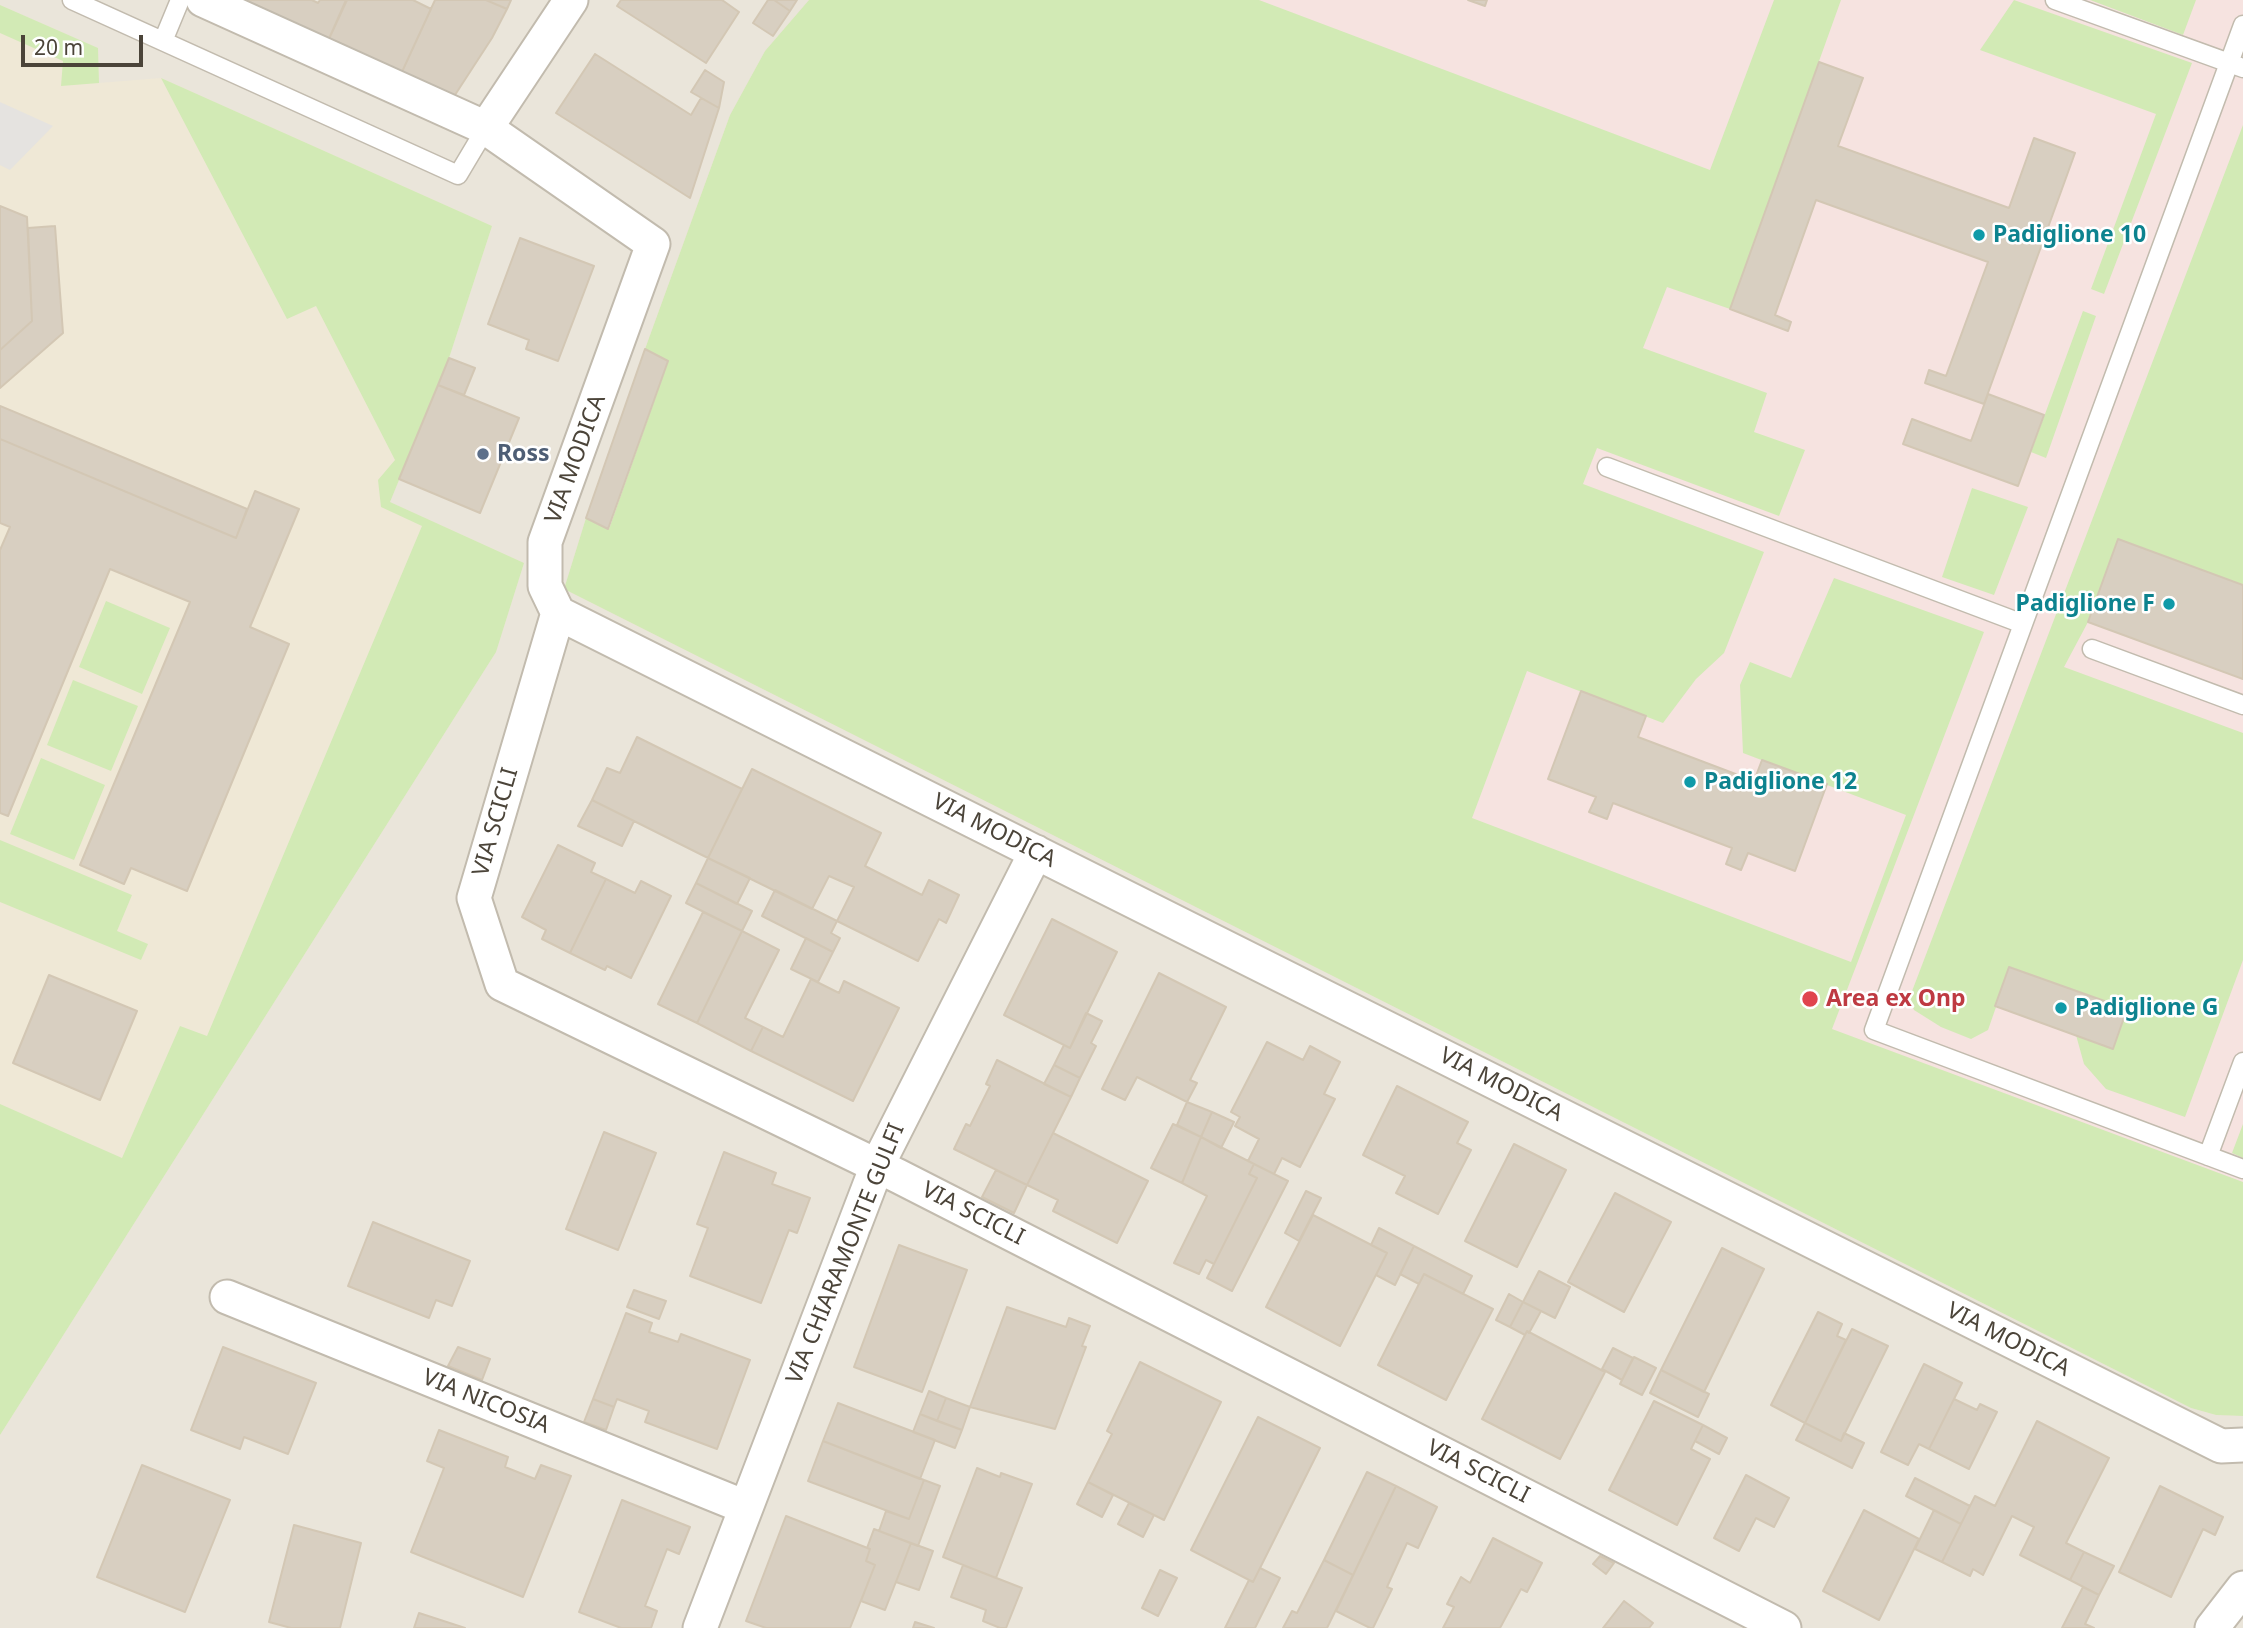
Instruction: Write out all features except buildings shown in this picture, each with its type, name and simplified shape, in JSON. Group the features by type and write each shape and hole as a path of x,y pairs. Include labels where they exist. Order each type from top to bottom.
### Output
{"street":[{"name":"VIA MODICA","path":"202,0 486,128 653,244 545,542 545,586 558,613 2236,1451"},
{"path":"486,128 571,0"},
{"name":"VIA SCICLI","path":"558,613 474,898 502,984 877,1166 1773,1626"},
{"name":"VIA CHIARAMONTE GULFI","path":"700,1628 877,1166 1036,852"},
{"name":"VIA NICOSIA","path":"228,1297 745,1507"},
{"path":"2212,1628 2243,1588"}],"lane":[{"path":"72,0 100,6 163,41 458,175 486,128"},
{"path":"163,41 180,0"},
{"path":"2055,0 2236,65"},
{"path":"2243,24 2236,65 2023,624 1874,1030 2243,1168"},
{"path":"1607,467 2023,624"},
{"path":"2092,649 2243,705"},
{"path":"2208,1156 2243,1062"}],"shaded area":[{"path":"0,0 2243,0 2243,1628 0,1628"},
{"name":"Area ex Onp","path":"809,0 2243,0 2243,1416 2216,1415 2191,1408 564,589 645,349 730,115 765,51"},
{"path":"0,5 98,48 99,83 161,78 492,226 449,358 390,502 524,563 496,652 0,1435"},
{"path":"0,102 53,126 10,170 0,165"}],"green space":[{"name":"Area ex Onp","path":"809,0 1259,0 1710,170 1774,0 1841,0 1730,309 1667,287 1643,348 1767,393 1754,432 1805,450 1779,516 1597,448 1583,484 1764,552 1724,653 1696,679 1663,723 1527,671 1472,818 1851,962 1906,815 1743,753 1740,685 1750,662 1791,678 1834,578 1984,632 1832,1029 2243,1182 2243,1416 2216,1415 2191,1408 564,589 586,518 609,529 668,362 645,349 730,115 765,51"},
{"path":"2014,0 2192,63 2104,294 2091,289 2156,114 1980,50"},
{"path":"2090,0 2196,0 2183,35"},
{"path":"0,5 98,48 99,83 61,86 63,61 0,33"},
{"path":"161,78 492,226 449,358 390,502 524,563 496,652 0,1435 0,1104 122,1158 180,1026 207,1036 422,526 381,507 378,480 395,460 316,306 287,319"},
{"path":"2243,125 2243,585 2118,539 2088,622 2064,667 2243,733 2243,960 2185,1117 2106,1089 2084,1064 2076,1035 2113,1049 2127,1009 2010,967 1988,1030 1971,1039 1941,1027 1914,1010 1909,999"},
{"path":"2083,311 2096,316 2046,458 2031,452"},
{"path":"1972,488 2028,507 1994,595 1942,577"},
{"path":"106,601 170,628 142,694 79,667"},
{"path":"73,680 138,706 111,771 47,745"},
{"path":"41,758 105,785 74,860 10,834"},
{"path":"0,840 132,895 117,931 148,944 141,960 0,902"},
{"path":"2243,1124 2243,1158 2232,1153"}],"place":[{"name":"Padiglione 10","path":"1979,235"},
{"name":"Ross","path":"483,454"},
{"name":"Padiglione F","path":"2169,604"},
{"name":"Padiglione 12","path":"1690,782"},
{"name":"Area ex Onp","path":"1810,999"},
{"name":"Padiglione G","path":"2061,1008"}]}
